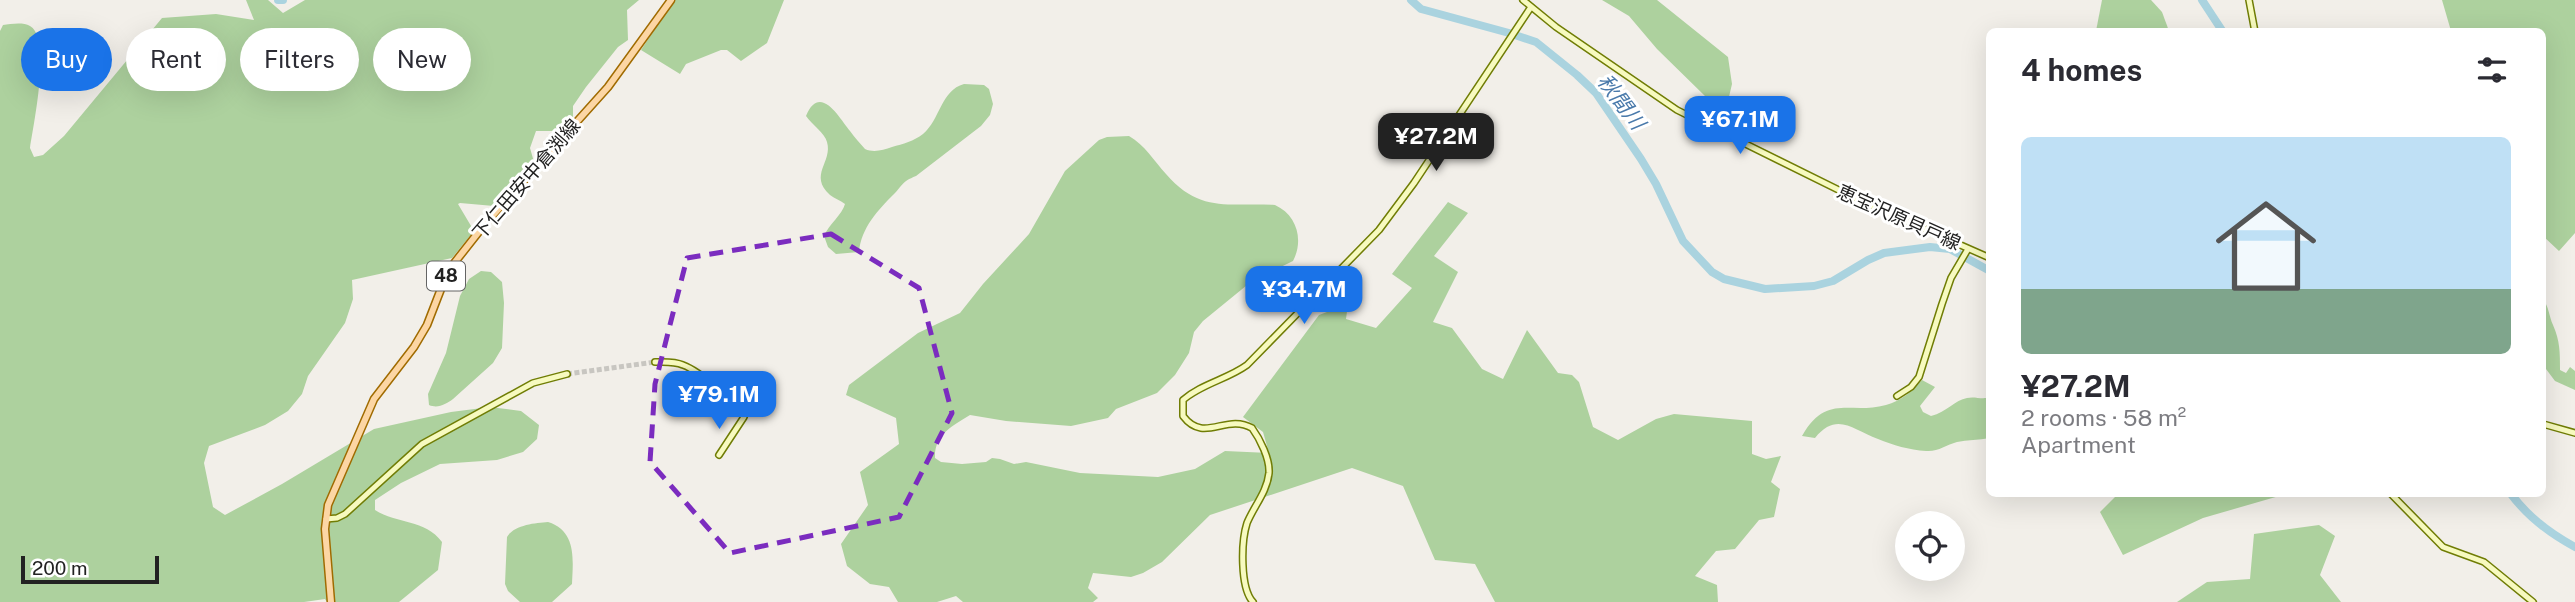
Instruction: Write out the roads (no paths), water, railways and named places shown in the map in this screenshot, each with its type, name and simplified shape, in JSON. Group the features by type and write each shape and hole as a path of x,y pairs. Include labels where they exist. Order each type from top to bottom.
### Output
{"main road":[{"name":"下仁田安中倉渕線","path":"331,602 326,519 335,487 374,399 414,347 427,325 450,269 485,224 608,87 671,0"}],"street":[{"name":"恵宝沢原貝戸線","path":"1523,0 1608,62 1689,116 1865,203 1986,257"},
{"path":"2249,0 2254,28"},
{"path":"1253,602 1245,590 1244,544 1247,524 1267,483 1269,470 1266,459 1252,428 1233,423 1194,428 1183,416 1183,400 1247,365 1379,230 1414,183 1531,7"},
{"path":"1897,396 1911,387 1919,377 1941,303 1967,250"},
{"path":"655,362 682,364 694,370 736,406 744,417 719,455"},
{"path":"326,519 345,514 405,458 439,433 533,383 567,374"},
{"path":"2546,425 2575,432"},
{"path":"2394,497 2443,547 2484,562 2533,602"}],"waterway":[{"name":"秋間川","path":"278,0 283,0"},
{"name":"秋間川","path":"1411,0 1421,9 1536,42 1577,75 1596,93 1641,159 1683,241 1712,272 1724,279 1765,289 1814,286 1833,281 1884,253 1930,247 1950,249 1986,269"},
{"path":"2202,0 2220,28"},
{"name":"秋間川","path":"2514,497 2540,524 2575,547"}],"tunnel":[{"path":"567,374 655,362"}]}
